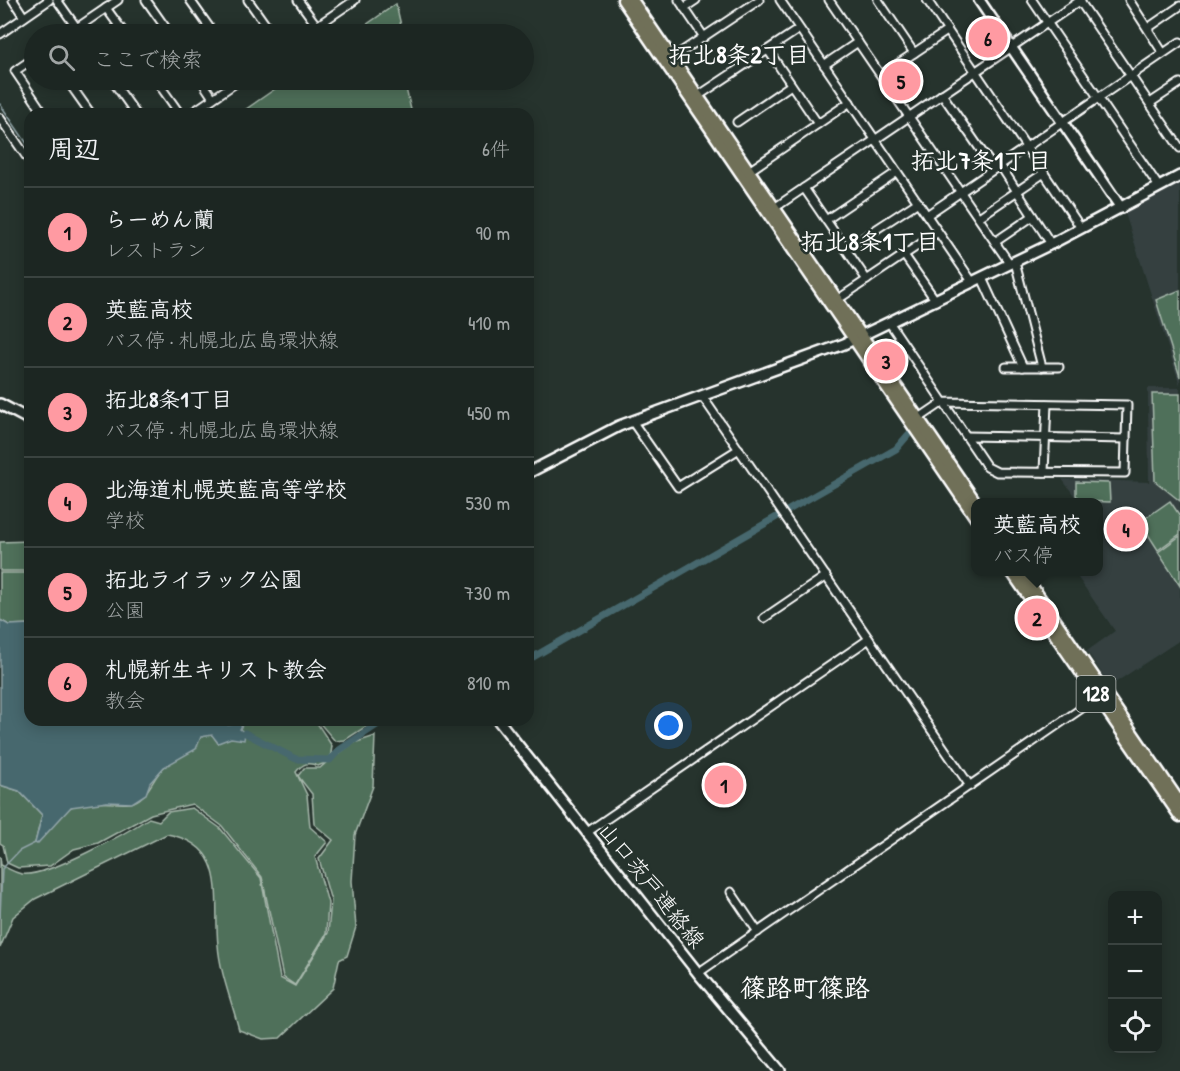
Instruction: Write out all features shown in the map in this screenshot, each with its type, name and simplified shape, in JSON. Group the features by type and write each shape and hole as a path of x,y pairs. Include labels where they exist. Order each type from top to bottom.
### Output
{"main road":[{"path":"623,0 698,96 749,171 771,210 837,300 857,337 972,498"},
{"path":"632,0 669,61 857,337 971,512"},
{"name":"128","path":"1015,576 1180,816"},
{"name":"128","path":"1025,576 1180,803"}],"street":[{"path":"13,0 24,17"},
{"path":"0,34 49,0"},
{"path":"57,0 74,24"},
{"path":"88,24 118,0"},
{"path":"146,0 163,24"},
{"path":"190,0 207,24"},
{"path":"248,0 265,24"},
{"path":"298,0 316,24"},
{"path":"679,0 704,37"},
{"path":"684,8 696,0"},
{"path":"669,61 759,0"},
{"path":"780,0 938,232 977,280 1023,367"},
{"path":"878,0 914,54"},
{"path":"927,0 1081,228"},
{"path":"979,0 1121,208"},
{"path":"1032,0 1159,188"},
{"path":"771,210 1080,0 1180,148"},
{"path":"320,24 352,1"},
{"path":"831,1 995,242 1013,263 1042,367"},
{"path":"1132,1 1164,53"},
{"path":"1148,28 1180,6"},
{"path":"106,8 118,24"},
{"path":"698,96 799,29"},
{"path":"881,75 947,31"},
{"path":"824,65 858,42"},
{"path":"927,215 1180,42"},
{"path":"768,50 818,124"},
{"path":"24,65 15,71 24,84"},
{"path":"1150,103 1180,83"},
{"path":"737,122 791,85"},
{"path":"28,90 40,108"},
{"path":"75,90 87,108"},
{"path":"119,90 132,108"},
{"path":"163,90 176,108"},
{"path":"208,90 213,98"},
{"path":"199,108 225,90"},
{"path":"942,94 1017,192 1051,244"},
{"path":"749,171 850,102"},
{"path":"0,118 24,153"},
{"path":"826,220 897,172"},
{"path":"979,217 1044,173"},
{"path":"534,470 632,421 827,351 1013,263 1180,176"},
{"path":"804,188 867,280"},
{"path":"846,249 918,202"},
{"path":"995,242 1033,216"},
{"path":"837,300 938,232"},
{"path":"904,255 936,301"},
{"path":"889,322 943,402 987,467 997,472 1125,473 1127,405 943,402 918,420"},
{"path":"1005,367 1059,367"},
{"path":"702,396 970,786"},
{"path":"0,404 24,417"},
{"path":"1044,472 1047,404"},
{"path":"632,421 678,487 739,449"},
{"path":"966,436 1126,439"},
{"path":"764,618 826,576"},
{"path":"586,834 869,639"},
{"path":"698,973 1098,697"},
{"name":"山口茨戸連絡線","path":"503,726 586,834 780,1071"},
{"path":"731,892 758,932"}],"shaded area":[{"path":"1180,184 1180,385 1125,213"},
{"path":"1148,388 1180,388 1180,640 1110,686 1087,651 1115,631 1077,576 1103,576 1103,498 1076,498 1062,479 1149,482"}],"green space":[{"path":"396,4 401,24 367,24"},
{"path":"902,65 915,84 898,96 887,76"},
{"path":"274,90 406,90 411,108 248,108"},
{"path":"1180,290 1180,377 1156,300"},
{"path":"1152,394 1180,394 1180,501 1155,481"},
{"path":"1076,482 1109,483 1110,502 1103,502 1103,498 1078,498"},
{"path":"1170,501 1180,516 1180,534 1158,550 1140,522"},
{"path":"1180,536 1180,586 1158,552"},
{"path":"24,541 24,571 0,571 0,542"},
{"path":"0,573 24,573 24,624 9,625 0,620"},
{"path":"240,726 319,726 332,746 330,760 354,743 375,736 373,786 355,835 352,881 356,927 347,956 339,960 333,988 280,1038 263,1039 239,1030 219,956 214,876 210,862 201,850 187,840 167,834 35,899 13,917 0,948 0,856 1,865 17,873 33,873 49,869 87,853 149,818 159,821 168,812 192,808 220,828 261,878 280,978 295,986 328,933 331,901 319,859 333,840 314,824 312,794 298,776 304,768 320,768 327,762 318,766 306,764 296,772 307,795 310,827 327,842 315,857 328,903 326,934 295,985 283,977 262,877 222,826 192,804 151,814 98,843 74,849 50,866 18,868 7,863 3,845 0,843 0,785 19,791 42,815 35,843 57,818 71,807 85,803 136,801 145,794 163,768 194,747 201,737 212,734 218,743 240,729"},
{"path":"322,726 367,726 345,740 335,741"}],"water":[{"path":"0,620 9,625 24,624 24,726 242,726 240,729 245,733 244,740 231,738 218,743 212,735 201,737 196,749 164,767 150,783 146,794 132,803 107,802 71,807 37,844 35,843 42,815 19,791 0,785"}],"waterway":[{"path":"0,104 24,139"},
{"path":"785,512 896,449 908,435"},
{"path":"534,657 780,515"},
{"path":"245,733 296,759 330,760 338,751 375,726"},
{"path":"0,918 2,869 19,851 35,843"}],"place":[{"name":"札幌新生キリスト教会","path":"988,38"},
{"name":"拓北ライラック公園","path":"901,81"},
{"name":"拓北8条1丁目","path":"886,361"},
{"name":"北海道札幌英藍高等学校","path":"1126,529"},
{"name":"英藍高校","path":"1037,618"},
{"name":"らーめん蘭","path":"724,785"}],"district":[{"name":"拓北8条2丁目","path":"739,55"},
{"name":"拓北7条1丁目","path":"981,161"},
{"name":"拓北8条1丁目","path":"870,242"},
{"name":"篠路町篠路","path":"805,988"}]}
